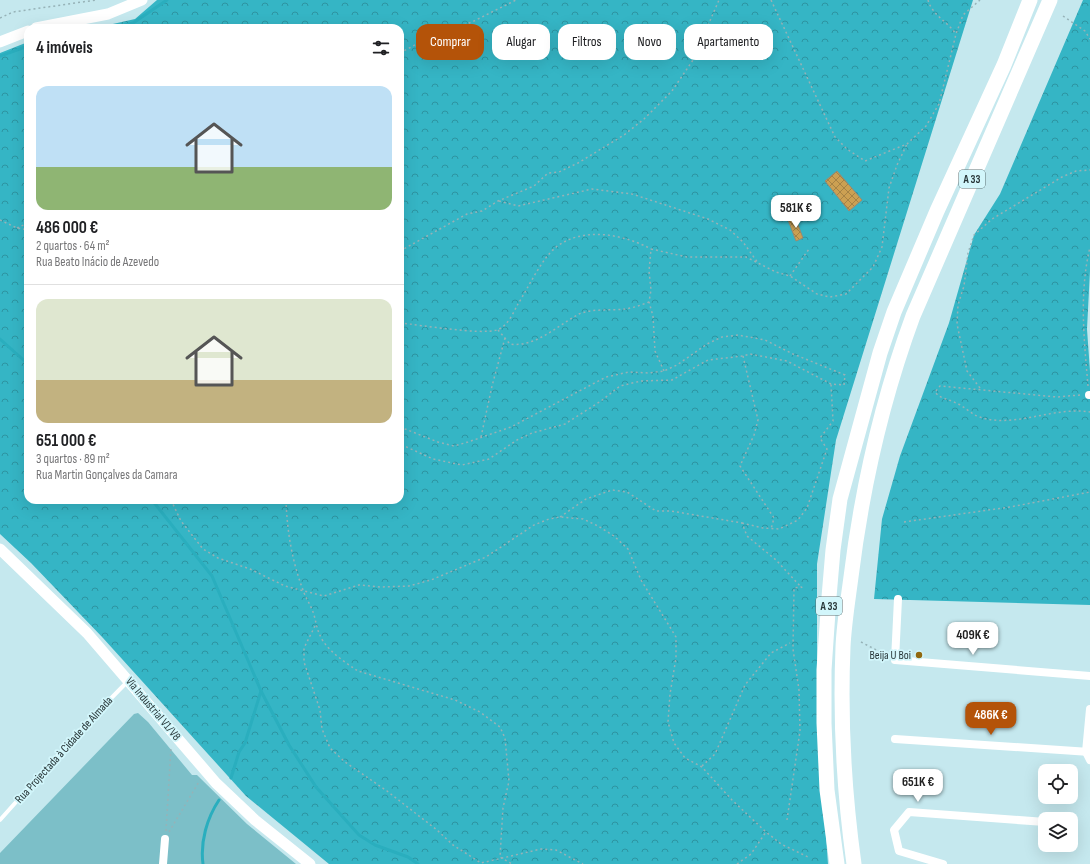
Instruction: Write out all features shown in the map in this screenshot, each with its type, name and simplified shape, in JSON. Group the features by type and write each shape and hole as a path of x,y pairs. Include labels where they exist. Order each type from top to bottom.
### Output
{"highway":[{"name":"A 33","path":"836,864 827,790 824,723 824,670 833,550 840,499 880,353 894,312 937,211 1001,71 1030,0"},
{"name":"A 33","path":"854,864 843,765 843,645 854,554 868,469 897,360 913,316 1050,0"}],"main road":[{"path":"57,24 108,14 142,0"},
{"path":"0,42 24,33"},
{"name":"Via Industrial V1/V8","path":"0,549 62,608 129,680 202,768 255,820 310,864"}],"street":[{"path":"898,599 895,660 1090,676"},
{"path":"1090,709 1088,752 1090,760"},
{"path":"895,739 1088,752"},
{"path":"943,864 899,850 894,830 909,812 1038,821"},
{"path":"163,864 165,839"}],"lane":[{"name":"Rua Projectada à Cidade de Almada","path":"0,820 83,727 129,680"}],"path":[{"path":"0,18 13,12 96,0"},
{"path":"404,51 426,39 472,22 516,0"},
{"path":"404,249 467,214 482,211 498,201 534,186 548,172 559,172 578,163 624,135 644,119 672,91 693,60 719,0"},
{"path":"771,0 835,137 847,149 865,161 907,144"},
{"path":"928,0 929,4 944,23 952,28 956,34"},
{"path":"404,323 480,331 498,330 507,323 543,263 555,248 572,239 594,234 624,238 651,249 687,257 746,257 759,264 790,276 817,294 830,297 846,294 870,272 873,267 882,247 889,188 897,165 907,144 926,126 939,104 956,34 964,15 980,0"},
{"path":"1063,16 1085,31 1090,39"},
{"path":"980,388 967,371 957,324 958,305 964,286 968,252 974,235 992,219 1062,177 1076,171 1090,170"},
{"path":"498,201 518,206 550,197 592,189 632,194 708,219 730,230 743,242 759,264"},
{"path":"0,220 24,229"},
{"path":"18,228 24,225"},
{"path":"1090,247 1083,281 1083,330 1090,394 1057,397 980,388 940,386 935,392 938,396 956,403 977,416 1001,420 1014,421 1040,414 1077,410 1090,412"},
{"path":"651,249 649,271 651,290 649,302 653,316 655,351 664,371"},
{"path":"790,276 809,249"},
{"path":"498,330 510,344 520,345 555,330 580,314 594,311 625,309 649,302"},
{"path":"404,429 438,442 454,446 511,427 606,377 629,372 649,374 664,371 677,365 707,344 722,337 738,335 765,340 793,354 846,375 844,384 831,384 787,361 750,354 708,360 672,380 641,381 620,386 601,402 565,424 527,435 489,459 462,465 433,459 404,446"},
{"path":"481,437 484,419 488,412 492,386 505,338"},
{"path":"743,356 758,420 754,435 740,466 774,518 771,529"},
{"path":"560,517 586,499 612,490 626,492 656,511 671,511 771,529 779,529 798,520 807,508 827,449 820,438 833,421 831,384"},
{"path":"904,522 1010,507 1090,492"},
{"path":"173,504 181,522 203,550 218,558 250,569 285,586 324,596 359,585 381,587 409,586 431,580 486,557 534,525 550,519 560,517 583,519 598,526 614,536 628,549 641,580 676,637 676,658 670,694 668,722 674,743 686,758 702,767 732,800 766,832 781,844 808,857"},
{"path":"286,504 288,532 294,563 303,591 314,615 315,626 324,642 346,663 358,671 455,700 480,712 500,727 505,738 509,781 503,808 500,857"},
{"path":"742,523 748,536 776,560 801,587 805,589"},
{"path":"787,820 800,731 799,690 793,649 794,588 801,587"},
{"path":"315,626 304,648 304,662 320,710 322,729 330,748 345,762 387,791 437,830 452,845 481,863 500,857 541,849 556,850 583,864"},
{"path":"861,642 895,660"},
{"path":"702,767 715,754 745,685 771,653 790,643"},
{"path":"165,839 172,750 167,737 173,733"},
{"path":"165,839 203,776 202,768"},
{"path":"737,864 751,854 766,832"},
{"path":"500,857 512,864"}],"shaded area":[{"path":"138,713 148,722 192,775 197,775 247,824 296,864 0,864 0,853 134,714"}],"green space":[{"path":"157,0 973,0 836,440 817,564 817,713 828,864 329,864 246,796 103,638 31,563 0,534 0,53 24,44 24,504 404,504 404,24 113,24 135,19"},
{"path":"1083,0 1090,0 1090,271 1087,329 1090,371 1090,605 874,599 882,519 900,456 949,323 974,235 1000,194"}],"building":[{"path":"837,171 862,200 849,211 825,181"},
{"path":"795,217 803,238 796,241 788,220"}],"waterway":[{"path":"129,24 167,0"},
{"path":"0,56 24,47"},
{"path":"0,339 24,360"},
{"path":"155,504 212,576 261,691 289,745 316,787 359,835 375,845 408,857 418,864"},
{"path":"231,778 239,752 245,743 261,691"},
{"path":"203,864 202,856 205,830 211,814 219,800"}],"place":[{"name":"Beija U Boi","path":"919,655"}]}
